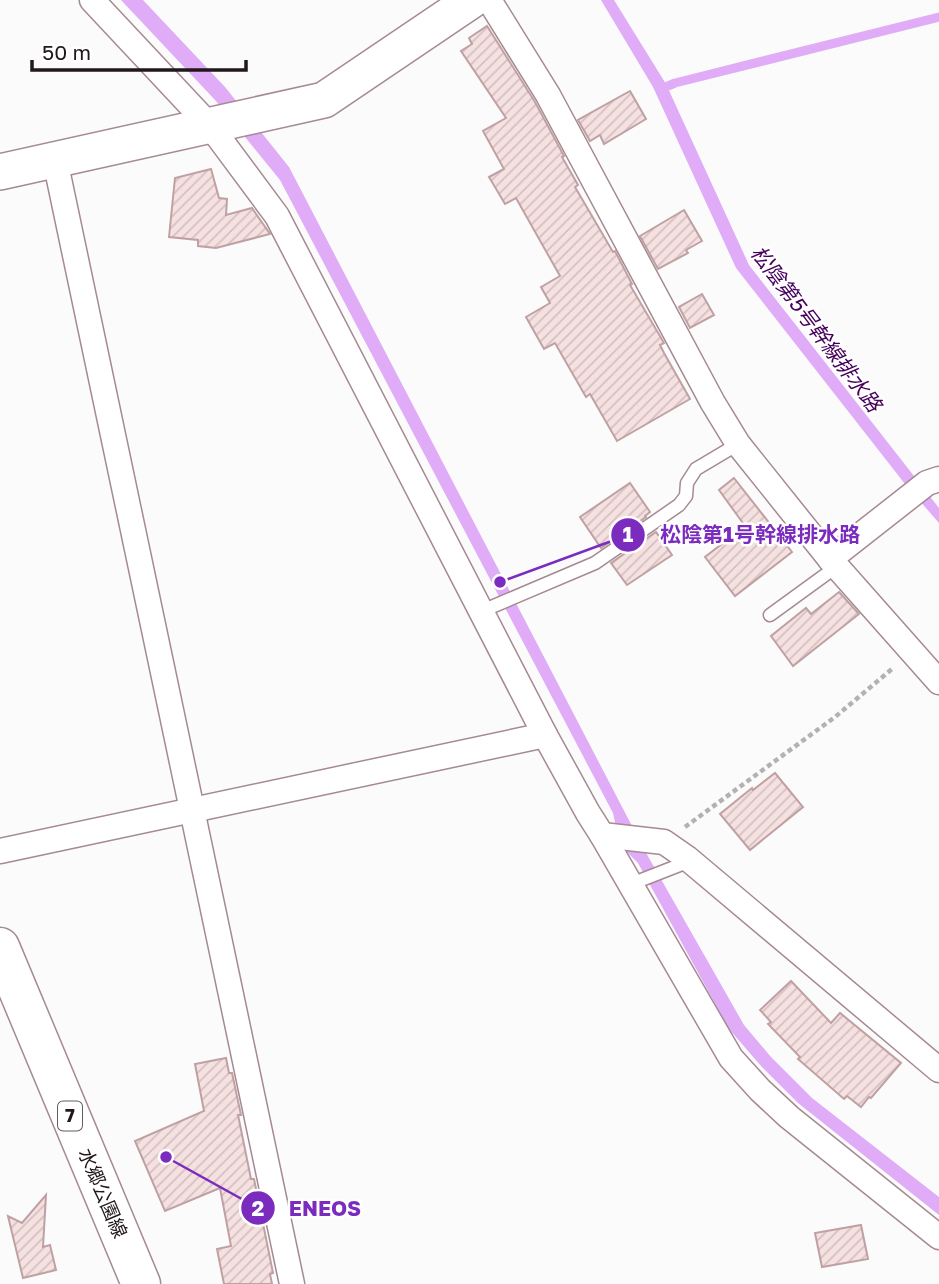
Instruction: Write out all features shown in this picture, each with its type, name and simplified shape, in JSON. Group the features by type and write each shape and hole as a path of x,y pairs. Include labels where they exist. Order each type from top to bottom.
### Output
{"main road":[{"name":"水郷公園線","path":"0,947 141,1284"}],"street":[{"path":"92,0 217,125 277,216 487,609 545,735 588,813 606,835 634,883 732,1058 789,1117 939,1237"},
{"path":"0,172 324,100 472,0"},
{"path":"489,0 548,94 713,403 738,444 833,563 939,682"},
{"path":"55,160 292,1284"},
{"path":"833,563 899,504 933,481"},
{"path":"0,851 545,735"},
{"path":"606,835 660,842 691,861 939,1070"}],"lane":[{"path":"487,609 595,563 679,505 695,469 738,444"},
{"path":"770,615 833,563"},
{"path":"634,883 691,861"}],"path":[{"path":"660,842 835,717 911,652"}],"shaded area":[{"path":"121,0 143,0 225,87 289,167 645,851 744,1025 812,1098 939,1197 939,1215 798,1103 729,1029 638,863 620,845 613,813 280,180 216,101"},
{"path":"601,0 614,0 666,84 749,265 939,508 939,523 905,484 736,268 653,87"}],"building":[{"path":"487,26 535,102 578,185 575,187 613,252 615,251 632,284 630,285 664,343 660,345 664,353 690,399 617,441 590,394 586,397 555,343 544,349 526,317 550,303 541,287 560,276 516,198 505,204 489,177 504,169 483,131 506,118 461,51 472,44 469,38"},
{"path":"630,91 646,119 604,144 600,135 590,141 578,120"},
{"path":"211,169 219,198 227,199 226,215 252,208 270,234 216,248 198,246 198,240 169,237 175,178"},
{"path":"684,210 702,241 686,250 688,253 658,269 640,236"},
{"path":"702,294 714,315 690,328 679,307"},
{"path":"734,478 792,552 735,596 705,557 745,526 719,490"},
{"path":"630,483 650,512 601,548 580,517"},
{"path":"656,532 672,555 627,585 611,563"},
{"path":"839,592 859,614 793,666 771,636 806,608 811,614"},
{"path":"775,773 803,807 750,850 720,814"},
{"path":"791,981 831,1023 840,1013 901,1063 861,1107 847,1096 844,1099 798,1059 800,1057 768,1024 771,1022 760,1010"},
{"path":"226,1058 241,1115 238,1115 273,1273 270,1274 272,1284 224,1284 217,1249 231,1246 220,1188 165,1211 135,1141 204,1111 195,1064"},
{"path":"46,1195 43,1247 50,1245 56,1270 23,1278 8,1216 22,1223"},
{"path":"861,1225 868,1259 822,1267 815,1233"}],"waterway":[{"path":"661,89 675,83 939,17"}],"place":[{"name":"松陰第1号幹線排水路","path":"500,582"},
{"name":"ENEOS","path":"166,1157"}],"water label":[{"name":"松陰第5号幹線排水路","path":"816,329"}]}
